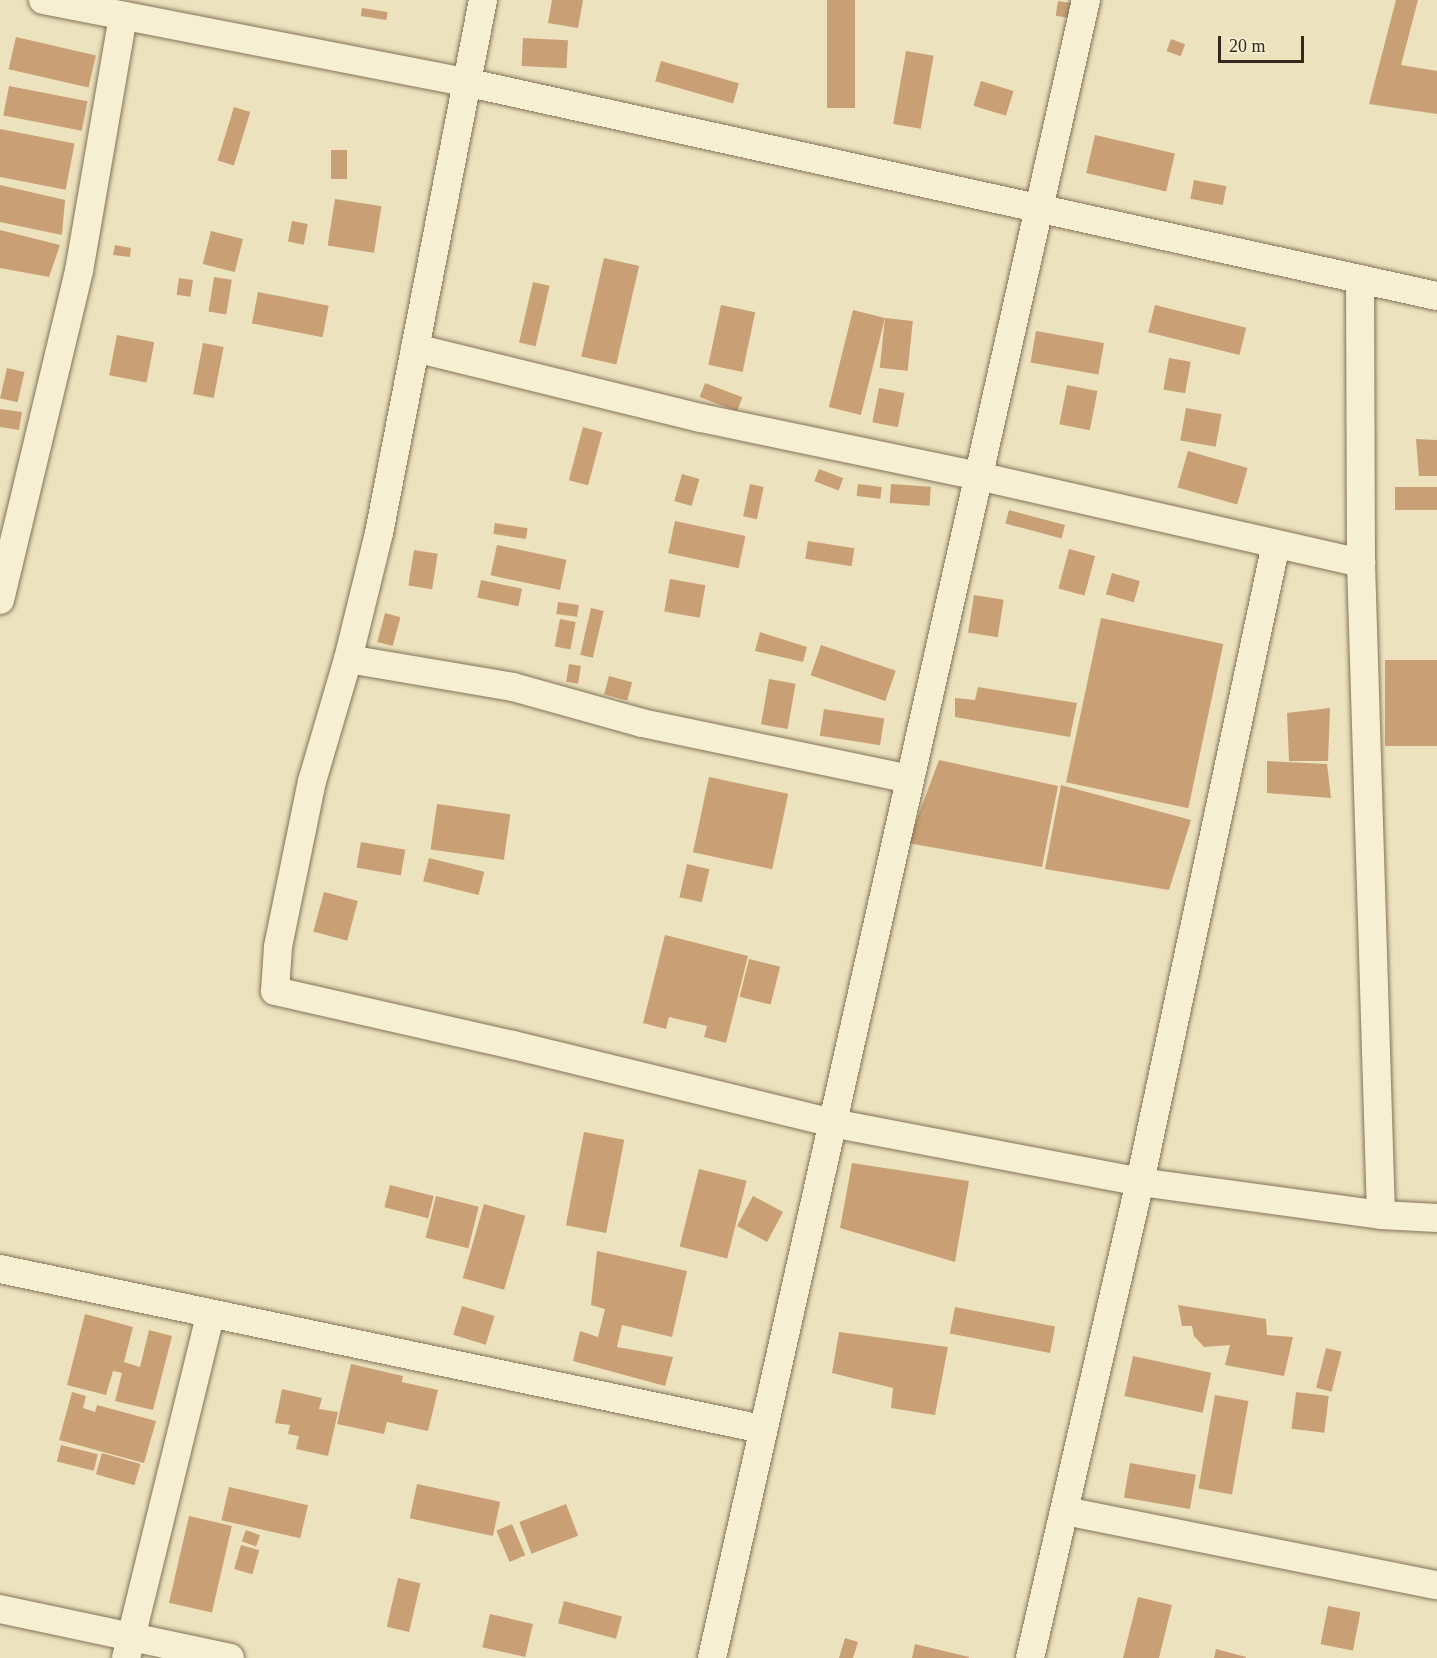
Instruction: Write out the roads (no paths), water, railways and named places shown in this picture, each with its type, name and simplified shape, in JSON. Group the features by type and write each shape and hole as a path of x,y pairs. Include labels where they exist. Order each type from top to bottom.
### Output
{"street":[{"path":"43,0 465,82 1039,206 1437,296"},
{"path":"483,0 465,82 379,533 348,659 312,781 278,947 275,991 513,1045 832,1124 1140,1182 1381,1215 1437,1218"},
{"path":"712,1658 762,1428 1086,0"},
{"path":"0,600 79,271 123,16"},
{"path":"1360,279 1361,562 1381,1215"},
{"path":"415,348 701,417 978,476 1361,562"},
{"path":"1030,1658 1140,1182 1276,544"},
{"path":"348,659 513,687 642,723 909,779"},
{"path":"0,1269 210,1315 762,1428"},
{"path":"129,1648 210,1315"},
{"path":"1065,1512 1437,1585"},
{"path":"0,1610 129,1648 230,1658"}]}
